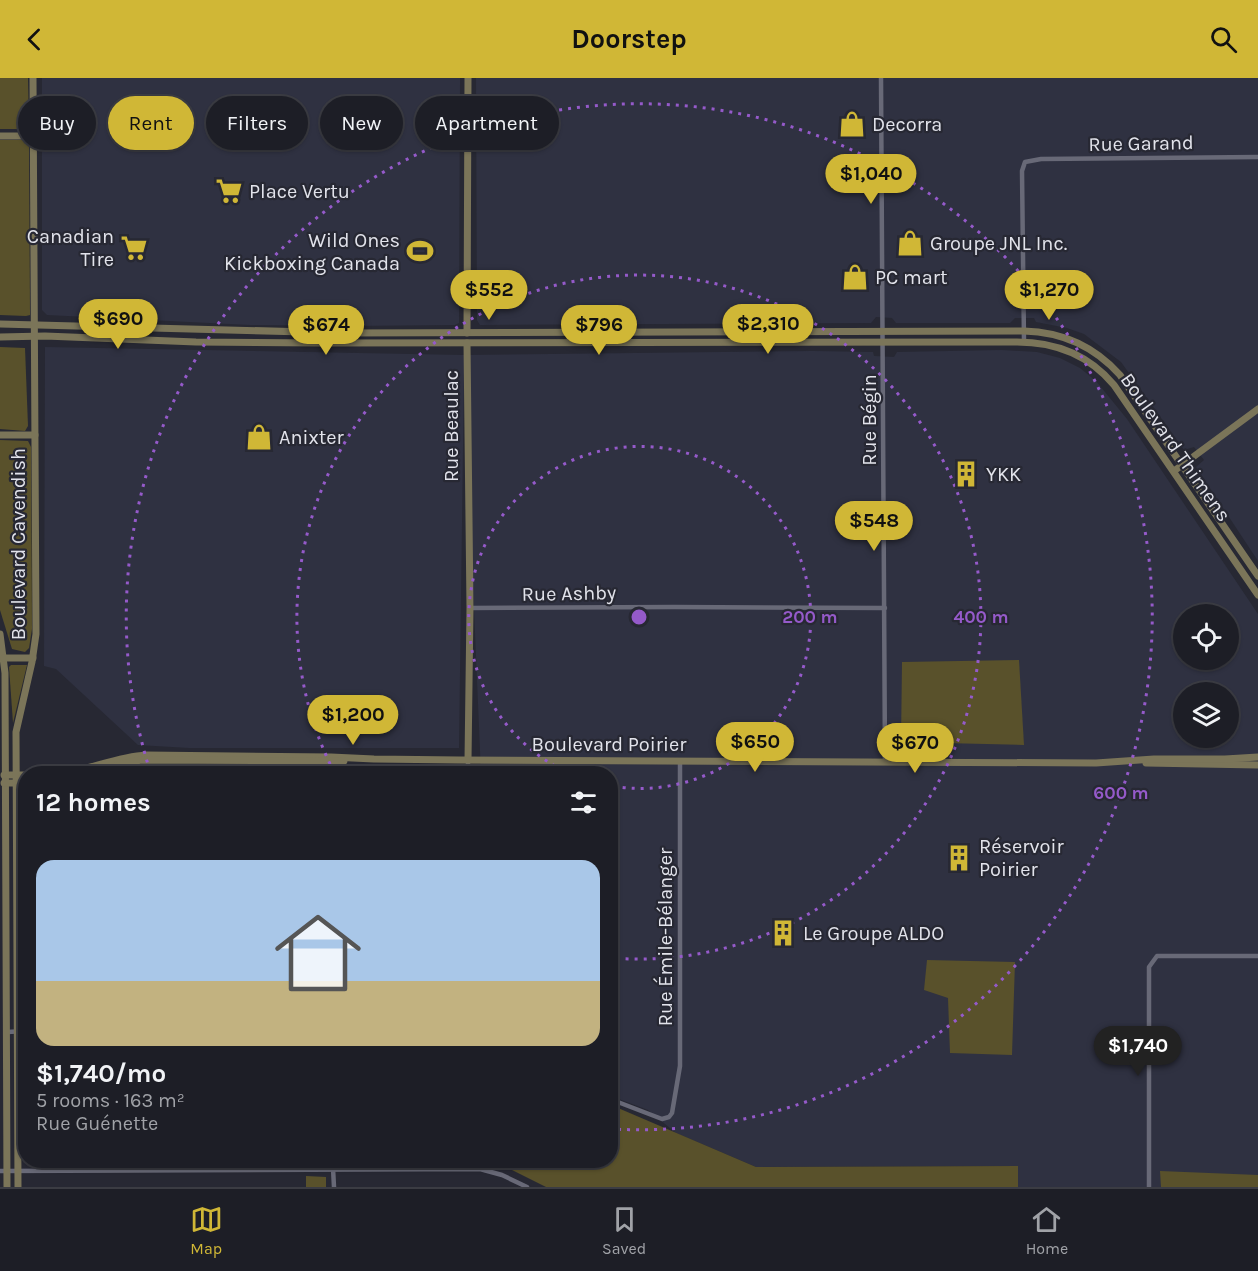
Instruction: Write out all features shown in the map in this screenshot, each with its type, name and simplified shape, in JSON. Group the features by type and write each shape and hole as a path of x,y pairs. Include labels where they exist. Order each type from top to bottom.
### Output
{"street":[{"name":"Boulevard Cavendish","path":"33,78 33,96"},
{"name":"Rue Beaulac","path":"468,78 467,343 470,608 468,766"},
{"name":"Rue Bégin","path":"881,78 885,762"},
{"path":"0,136 18,136"},
{"name":"Boulevard Cavendish","path":"18,949 16,726 33,658 36,634 33,150"},
{"name":"Rue Garand","path":"1024,331 1022,171 1026,162 1041,159 1258,158"},
{"name":"Boulevard Thimens","path":"0,324 302,333 883,331 1049,333 1090,349 1107,361 1132,390 1258,576"},
{"path":"1024,331 1024,342"},
{"path":"730,332 730,343"},
{"path":"806,332 806,343"},
{"name":"Boulevard Thimens","path":"0,337 74,336 196,342 1039,343 1065,349 1098,368 1119,391 1258,596"},
{"path":"1174,471 1258,409"},
{"path":"0,435 35,435"},
{"name":"Rue Ashby","path":"470,608 885,608"},
{"name":"Boulevard Cavendish","path":"0,634 4,658 2,779 7,1032 4,1171 7,1187"},
{"path":"4,658 33,658"},
{"name":"Boulevard Poirier","path":"95,766 141,755 331,756 468,760 1131,762 1258,765"},
{"name":"Boulevard Poirier","path":"1131,762 1154,759 1225,759 1258,756"},
{"name":"Boulevard Poirier","path":"116,766 146,760 332,762 374,759"},
{"name":"Rue Émile-Bélanger","path":"618,1102 662,1119 669,1117 672,1113 680,1066 680,761"},
{"path":"2,779 16,779"},
{"path":"5,908 16,908"},
{"path":"1149,1187 1149,967 1157,956 1258,956"},
{"path":"7,1032 18,1031"},
{"path":"333,1168 333,1187"},
{"path":"4,1171 480,1169 502,1174 527,1187"},
{"name":"Boulevard Cavendish","path":"18,1170 18,1187"}],"shaded area":[{"path":"0,78 28,78 28,96 18,96 18,129 0,129"},
{"path":"42,78 460,78 460,96 415,96 415,150 460,150 459,323 455,325 250,325 47,315 42,310 42,150 96,150 96,96 42,96"},
{"path":"476,78 1258,78 1258,561 1196,467 1204,460 1194,447 1184,450 1121,362 1084,334 1067,328 1036,322 1034,318 1015,318 1010,323 896,323 892,318 876,317 871,323 480,325 477,320 476,150 559,150 559,96 476,96"},
{"path":"0,140 18,140 18,150 29,150 30,315 0,315"},
{"path":"0,347 25,348 28,426 25,431 0,429"},
{"path":"45,347 463,355 813,351 873,352 874,356 894,357 897,352 1002,350 1037,352 1060,358 1080,368 1096,381 1127,419 1258,614 1258,1187 1018,1187 1017,1166 756,1167 676,1133 648,1110 618,1099 618,766 481,766 464,372 459,748 189,748 138,745 56,669 44,666"},
{"path":"0,440 28,441 31,447 32,629 29,648 25,652 12,649 0,610"},
{"path":"1019,660 1024,745 901,742 902,662"},
{"path":"27,665 13,723 9,667"},
{"path":"137,764 244,766 131,766"},
{"path":"927,960 1015,962 1012,1055 950,1053 948,998 924,990"},
{"path":"618,1108 756,1167 1018,1166 1018,1187 546,1187 508,1168 618,1168"},
{"path":"1160,1171 1258,1175 1258,1187 1161,1187"},
{"path":"306,1176 326,1177 326,1187 306,1187"}],"place":[{"name":"Decorra","path":"852,124"},
{"name":"Place Vertu","path":"229,191"},
{"name":"Groupe JNL Inc.","path":"910,243"},
{"name":"Canadian Tire","path":"134,248"},
{"name":"Wild Ones Kickboxing Canada","path":"420,251"},
{"name":"PC mart","path":"855,277"},
{"name":"Anixter","path":"259,437"},
{"name":"YKK","path":"966,474"},
{"name":"Réservoir Poirier","path":"959,858"},
{"name":"Le Groupe ALDO","path":"783,933"}]}
